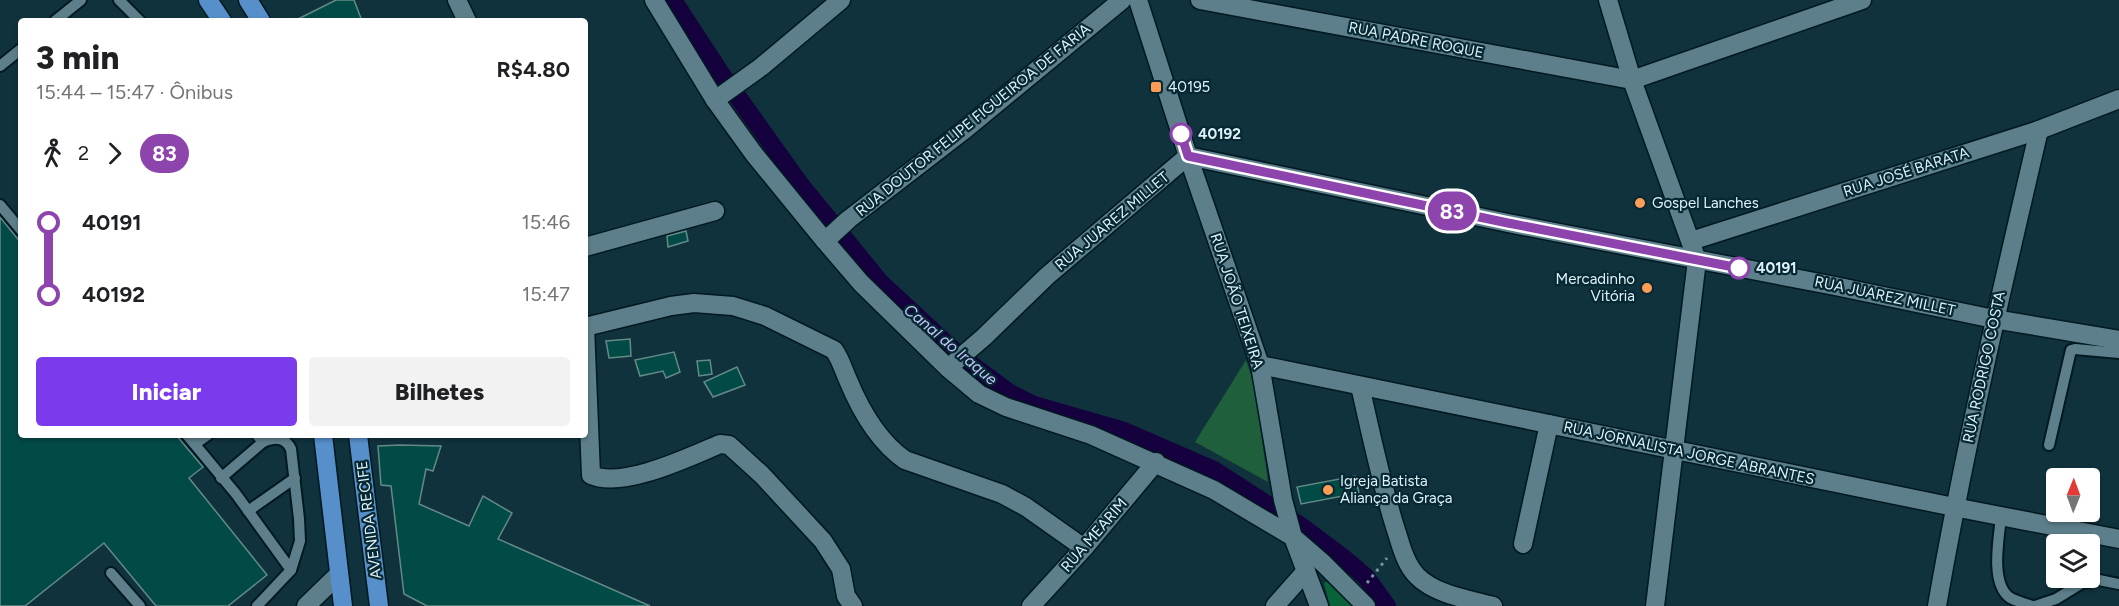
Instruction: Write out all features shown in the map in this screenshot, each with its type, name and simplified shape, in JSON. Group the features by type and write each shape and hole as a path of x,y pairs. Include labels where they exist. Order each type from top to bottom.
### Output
{"main road":[{"path":"208,0 220,18"},
{"path":"248,0 259,18"},
{"path":"323,438 343,606"},
{"name":"AVENIDA RECIFE","path":"358,438 379,606"}],"street":[{"path":"458,0 466,18"},
{"path":"654,0 720,97 754,154 829,238 861,282 978,394 1006,407 1091,435 1156,462 1214,490 1293,537 1366,606"},
{"path":"720,97 841,0"},
{"name":"RUA DOUTOR FELIPE FIGUEIROA DE FARIA","path":"829,238 849,219 963,131 1122,0"},
{"name":"RUA JOÃO TEIXEIRA","path":"1138,0 1188,156 1260,365 1283,500 1293,537 1319,606"},
{"name":"RUA PADRE ROQUE","path":"1200,0 1632,80"},
{"path":"1608,0 1632,80 1697,260 1655,606"},
{"path":"1632,80 1862,0"},
{"name":"RUA JOSÉ BARATA","path":"1691,241 2039,130 2119,99"},
{"name":"RUA RODRIGO COSTA","path":"1937,606 1954,507 1994,319 2039,130"},
{"name":"RUA JUAREZ MILLET","path":"951,366 1047,276 1188,156 1994,319 2119,340"},
{"path":"588,246 715,211"},
{"path":"588,326 671,306 694,303 750,310 834,350 877,433 891,451 905,460 1002,494 1026,507 1084,548"},
{"name":"RUA JORNALISTA JORGE ABRANTES","path":"1260,365 2119,539"},
{"path":"1360,386 1389,506 1407,564 1417,577 1450,595 1493,606"},
{"path":"588,413 590,471 595,477 624,478 663,467 720,444 729,445 762,475 823,541 841,569 846,596 853,606"},
{"path":"1523,544 1549,424"},
{"name":"RUA MEARIM","path":"1031,606 1084,548 1156,462"},
{"path":"1275,606 1306,571"},
{"path":"306,606 339,574"}],"lane":[{"path":"60,18 81,0"},
{"path":"119,0 137,18"},
{"path":"0,66 18,51"},
{"path":"0,205 18,226"},
{"path":"2049,445 2071,350 2075,348 2119,353"},
{"path":"190,438 291,570"},
{"path":"195,444 204,438"},
{"path":"221,478 260,438 278,438 288,443 291,449 300,541 291,570 256,606"},
{"path":"248,511 295,478"},
{"path":"2001,516 1997,566 2000,585 2009,597 2033,606 2056,599 2082,582 2099,580 2119,584"},
{"path":"111,573 140,606"}],"path":[{"path":"1363,587 1376,573"}],"green space":[{"path":"1246,360 1254,384 1268,482 1195,442"},
{"path":"1332,579 1354,606 1330,606 1324,583"}],"building":[{"path":"336,0 354,0 361,18 300,18"},
{"path":"0,217 18,239 18,438 179,438 203,467 189,478 267,575 228,606 156,606 104,543 25,606 0,606"},
{"path":"686,231 688,241 668,247 667,236"},
{"path":"630,339 631,356 609,358 606,341"},
{"path":"674,352 680,372 666,378 663,371 640,376 635,360"},
{"path":"710,360 712,374 699,376 697,361"},
{"path":"737,367 745,385 713,397 704,382"},
{"path":"378,446 441,446 433,471 426,469 419,504 469,526 483,496 512,513 498,539 650,606 427,606 404,594 391,486 381,485"},
{"name":"Igreja Batista Aliança da Graça","path":"1355,476 1359,493 1301,504 1297,487"}],"waterway":[{"name":"Canal do Iraque","path":"673,0 720,72 800,184 880,282 961,357 1010,393 1034,405 1124,431 1214,470 1301,526 1345,559 1366,577 1387,606"}],"bus line":[{"name":"83","path":"1181,134 1188,156 1508,223 1739,268"}],"place":[{"name":"40195","path":"1156,87"},
{"name":"40192","path":"1181,134"},
{"name":"Gospel Lanches","path":"1640,203"},
{"name":"40191","path":"1739,268"},
{"name":"Mercadinho Vitória","path":"1647,288"},
{"name":"Igreja Batista Aliança da Graça","path":"1328,490"}]}
